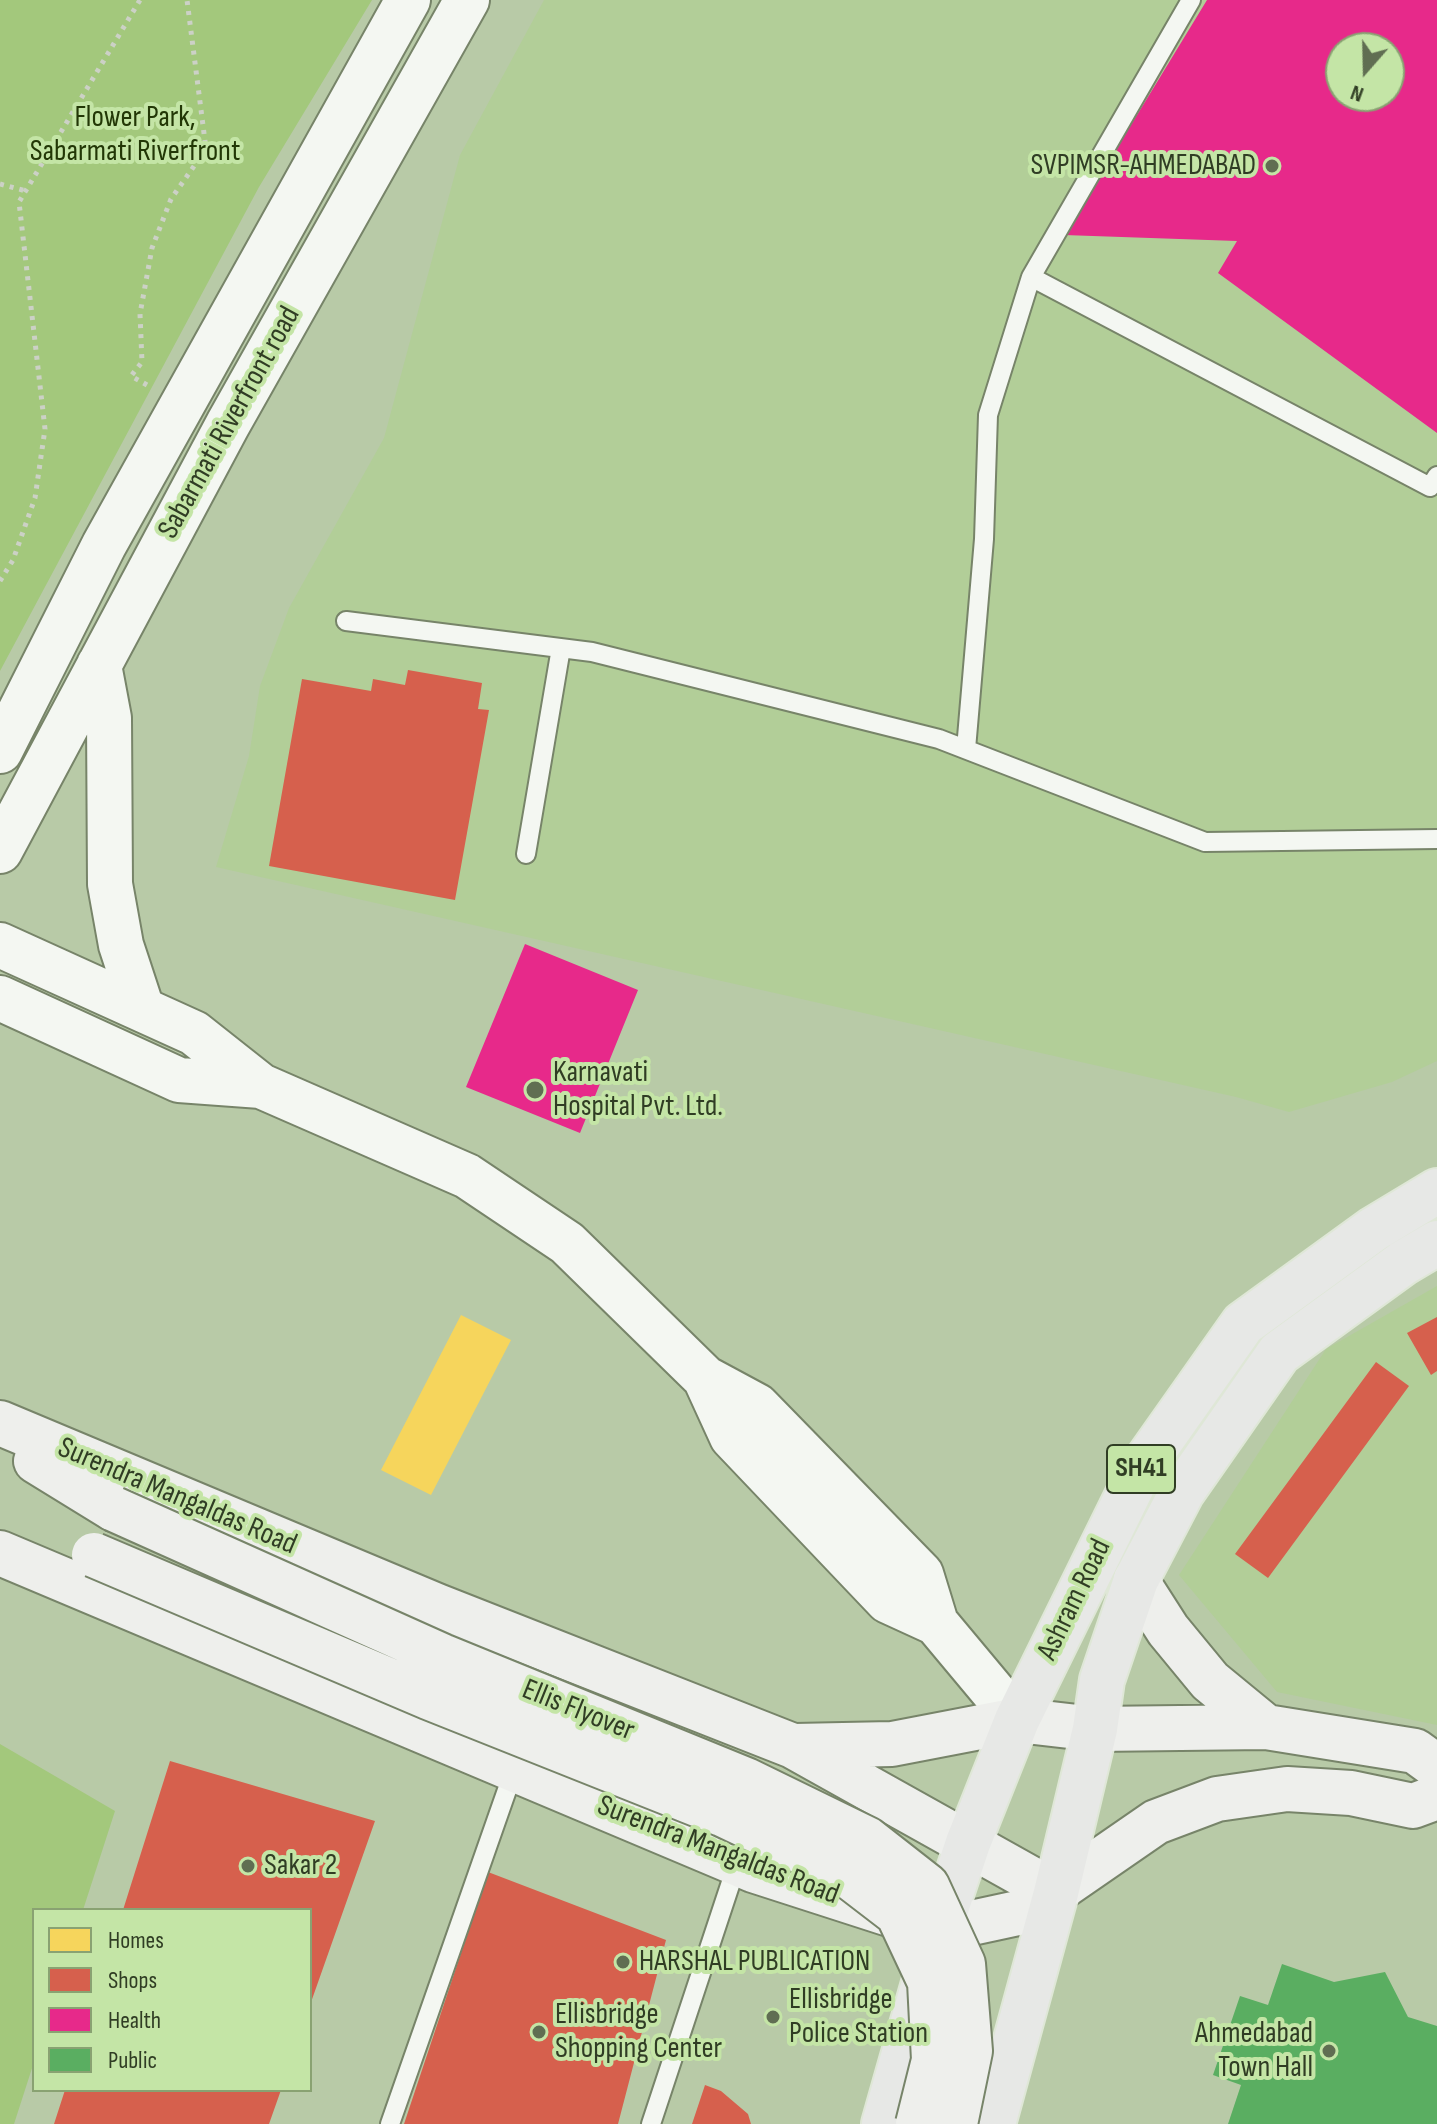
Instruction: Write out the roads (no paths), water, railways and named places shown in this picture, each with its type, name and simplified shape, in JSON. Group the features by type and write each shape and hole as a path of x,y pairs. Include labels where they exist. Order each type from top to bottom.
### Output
{"main road":[{"name":"Ashram Road","path":"884,2124 939,1930 968,1843 1017,1720 1140,1470 1243,1324 1374,1229 1437,1191"},
{"name":"Ashram Road","path":"993,2124 1056,1893 1095,1729 1102,1680 1136,1580 1182,1492 1279,1353 1403,1263 1437,1243"},
{"name":"Surendra Mangaldas Road","path":"0,1423 437,1606 793,1746 1056,1893"},
{"name":"Ellis Flyover","path":"0,1439 114,1509 442,1656 746,1780 867,1839 927,1886 963,1964 970,2051 955,2124"},
{"name":"Surendra Mangaldas Road","path":"2,1547 737,1864 939,1930"},
{"name":"Ellis Flyover","path":"2,1547 94,1555 428,1697 722,1814 842,1871 898,1914 930,1982 934,2060 918,2124"},
{"path":"1136,1580 1168,1630 1210,1681 1266,1727"},
{"path":"793,1746 892,1744 1017,1720 1095,1729 1266,1727 1415,1751 1437,1767"},
{"path":"939,1930 1027,1911 1156,1822 1217,1799 1287,1789 1351,1793 1413,1806 1437,1797"}],"street":[{"name":"Sabarmati Riverfront road","path":"0,751 104,545 168,394 408,0"},
{"name":"Sabarmati Riverfront road","path":"0,851 228,424 467,0"},
{"path":"168,394 228,424"},
{"path":"99,665 109,718 110,884 121,945 142,1009"},
{"path":"0,945 194,1033 261,1086 467,1176 567,1243 705,1378 732,1437 888,1601 936,1623 1017,1720"},
{"path":"0,998 179,1080 261,1086"}],"lane":[{"path":"966,749 984,539 988,415 1031,277 1191,0"},
{"path":"1031,277 1430,487 1437,476"},
{"path":"346,621 592,652 893,727 966,749 1205,842 1437,839"},
{"path":"526,854 561,648"},
{"path":"390,2124 514,1770"},
{"path":"651,2124 737,1864"}],"place":[{"name":"SVPIMSR-AHMEDABAD","path":"1272,166"},
{"name":"Karnavati Hospital Pvt. Ltd.","path":"535,1090"},
{"name":"Sakar 2","path":"248,1866"},
{"name":"HARSHAL PUBLICATION","path":"623,1962"},
{"name":"Ellisbridge Police Station","path":"773,2017"},
{"name":"Ellisbridge Shopping Center","path":"539,2032"},
{"name":"Ahmedabad Town Hall","path":"1329,2051"}],"park label":[{"name":"Flower Park, Sabarmati Riverfront","path":"135,135"}]}
